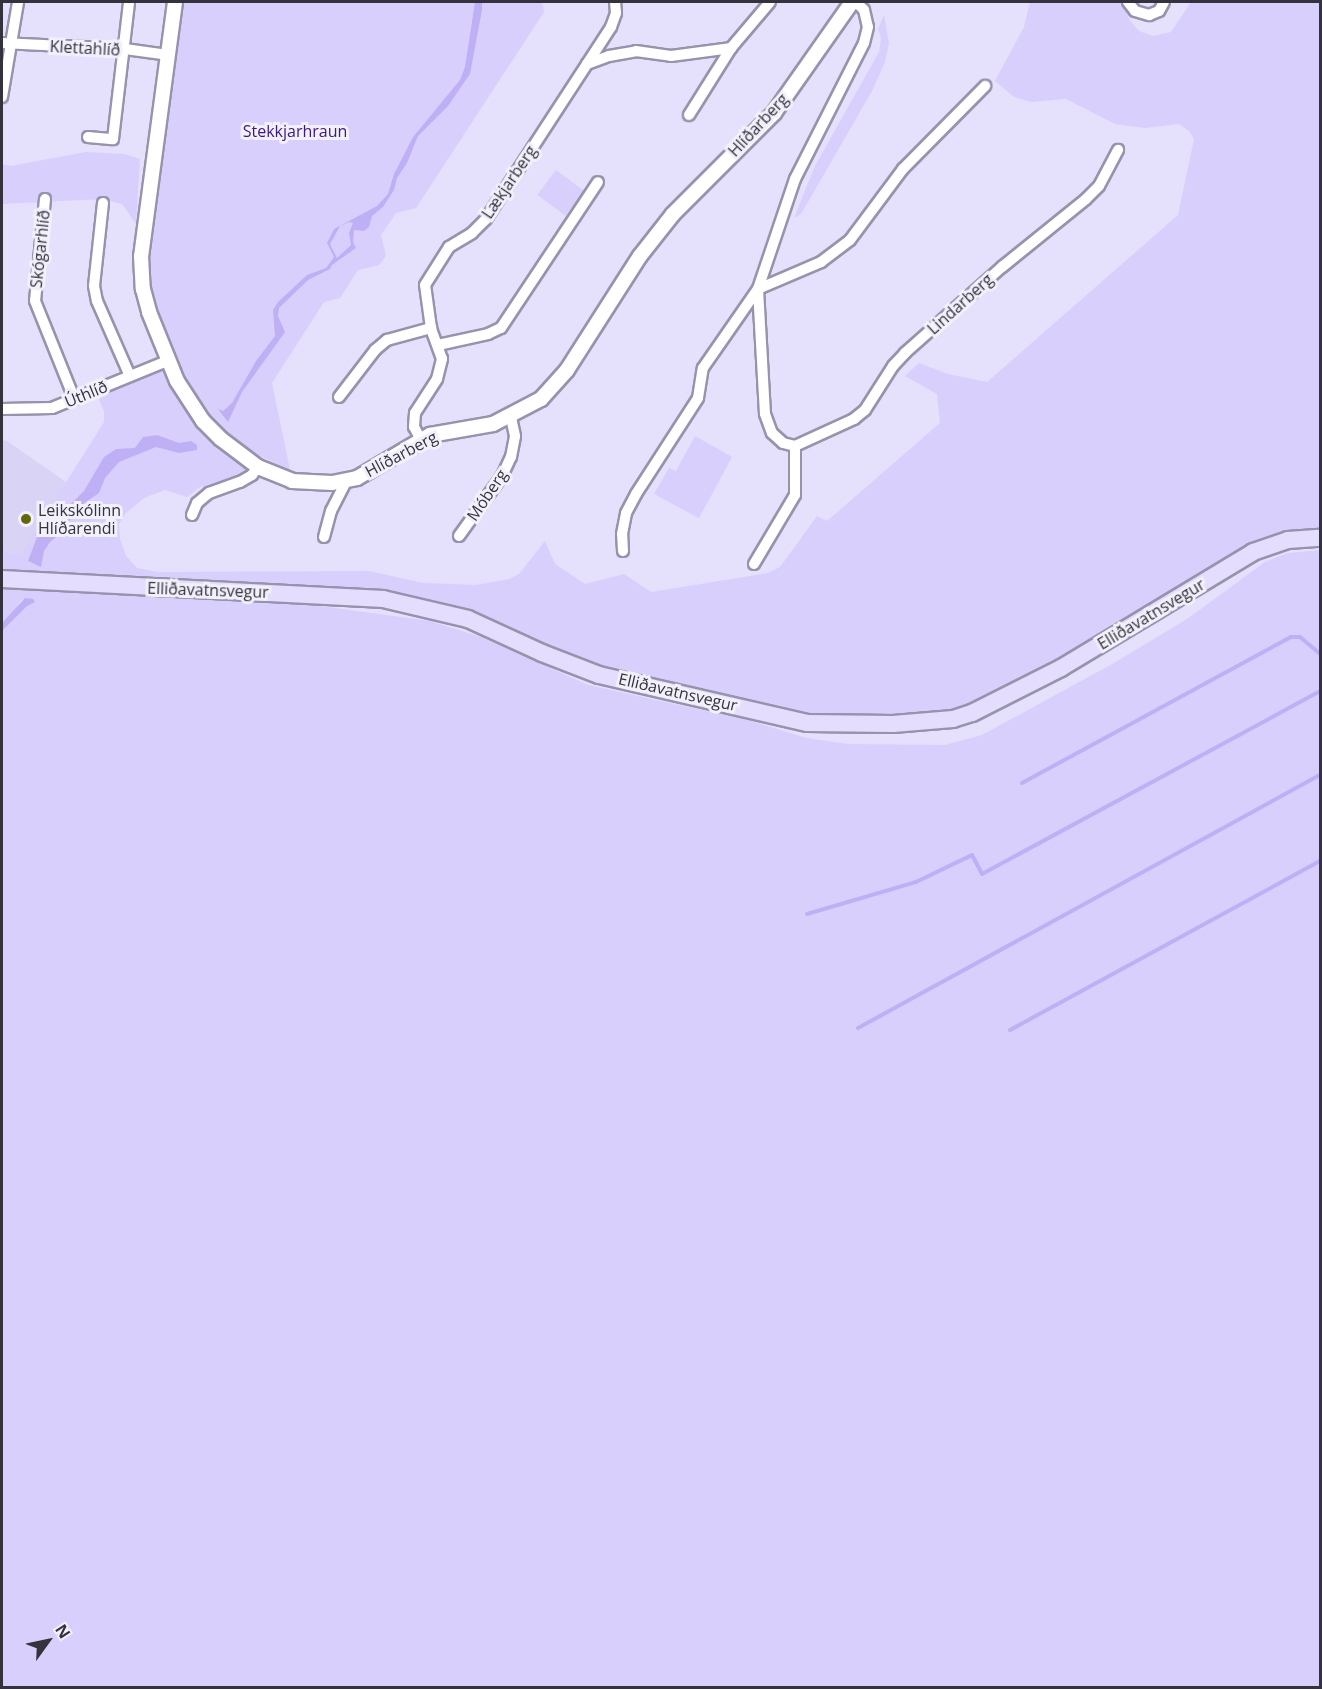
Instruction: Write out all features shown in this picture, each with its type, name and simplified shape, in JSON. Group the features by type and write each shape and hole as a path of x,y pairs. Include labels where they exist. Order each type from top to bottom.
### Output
{"main road":[{"name":"Elliðavatnsvegur","path":"2,579 383,599 468,619 542,653 599,675 807,723 893,724 953,718 972,713 1061,668 1253,552 1288,540 1320,538"}],"street":[{"path":"2,97 6,44 18,2"},
{"path":"88,137 113,139 129,2"},
{"name":"Hlíðarberg","path":"175,2 141,256 146,301 167,361 203,421 221,439 258,467 292,481 346,481 371,470 421,440 442,432 493,424 511,417 540,399 567,369 646,248 679,207 774,113 852,2"},
{"name":"Lækjarberg","path":"421,440 414,427 415,412 441,369 442,359 431,328 425,285 449,247 472,233 486,219 611,27 616,13 615,2"},
{"path":"688,116 731,48 770,2"},
{"path":"622,551 622,534 631,503 698,398 703,368 758,289 795,179 864,43 868,27 864,10 856,2"},
{"path":"1128,2 1135,11 1149,15 1159,11 1164,2"},
{"name":"Klettahlíð","path":"6,44 125,49 168,55"},
{"path":"587,64 609,56 636,51 671,56 731,48"},
{"path":"758,289 821,262 850,240 903,169 985,86"},
{"name":"Lindarberg","path":"795,446 854,419 865,410 893,366 905,353 1002,267 1099,186 1118,150"},
{"path":"438,345 473,339 501,328 598,182"},
{"name":"Skógarhlíð","path":"45,200 35,301 74,398"},
{"path":"104,203 94,286 97,301 129,376"},
{"path":"754,564 795,495 795,446 783,442 772,433 765,414 758,289"},
{"path":"339,397 375,350 387,340 431,328"},
{"name":"Úthlíð","path":"2,409 52,408 167,361"},
{"name":"Móberg","path":"459,536 502,476 511,457 515,436 511,417"},
{"path":"192,515 197,503 209,493 240,482 252,475 258,467"},
{"path":"324,537 331,511 346,481"}],"shaded area":[{"path":"475,2 482,2 470,74 448,106 418,136 407,163 397,178 394,190 383,207 372,216 369,227 364,231 354,230 353,242 356,248 332,265 330,269 308,280 279,308 278,316 285,332 242,392 228,422 218,409 223,411 232,403 256,361 275,336 273,310 278,302 307,275 326,268 334,257 327,243 334,229 377,206 388,194 394,174 413,137 460,80 465,67","holes":["349,222 353,223 349,233 351,245 337,258 330,244 340,226"]},
{"path":"157,435 179,443 191,441 197,445 197,450 179,453 156,447 119,462 105,478 99,493 80,506 61,533 50,542 44,551 41,567 28,561 37,537 84,491 104,457 116,449 135,448 143,437"},
{"name":"Leikskólinn Hlíðarendi","path":"2,440 7,441 76,489 23,554 11,554 2,549"},
{"path":"25,598 33,599 35,602 27,606 2,631 2,623"}],"green space":[{"name":"Stekkjarhraun","path":"182,2 542,2 544,12 416,208 396,213 381,235 386,256 379,265 358,270 340,298 324,302 272,383 290,470 252,452 243,466 247,470 245,475 237,480 200,487 187,497 165,490 144,498 126,513 119,524 120,539 126,556 137,568 158,572 369,571 423,583 476,585 509,579 519,574 545,541 555,564 585,584 624,574 651,592 768,573 780,567 817,516 827,521 940,423 937,394 905,376 919,363 948,374 987,382 1178,215 1194,139 1189,131 1179,124 1145,128 1115,124 1066,99 1031,102 1014,97 995,81 1024,27 1030,2 1123,2 1129,19 1139,31 1153,36 1171,32 1191,2 1320,2 1320,538 1277,544 1159,622 981,721 941,730 878,733 823,729 619,680 427,608 2,573 2,549 11,554 21,554 104,422 104,411 99,400 102,395 162,370 166,372 176,367 155,311 147,254"},
{"path":"884,15 889,43 885,62 872,91 801,214 794,218 815,166 879,52 881,38 878,29"},
{"path":"86,152 124,154 140,159 136,224 122,204 102,199 2,204 2,164 11,166"},
{"path":"556,170 584,191 565,216 537,195"},
{"path":"695,436 732,457 699,518 654,494 669,468 676,471"},
{"path":"1320,550 1320,1687 2,1687 2,631 33,599 21,600 14,612 2,623 2,585 313,605 430,621 481,637 588,685 747,720 807,738 847,744 945,745 982,735 1114,663 1187,619 1265,562 1288,553"}],"waterway":[{"path":"1022,783 1291,637 1300,637 1320,654"},
{"path":"807,914 916,882 972,855 982,874 1320,691"},
{"path":"858,1028 1320,775"},
{"path":"1010,1030 1320,861"}],"place":[{"name":"Leikskólinn Hlíðarendi","path":"26,519"}]}
